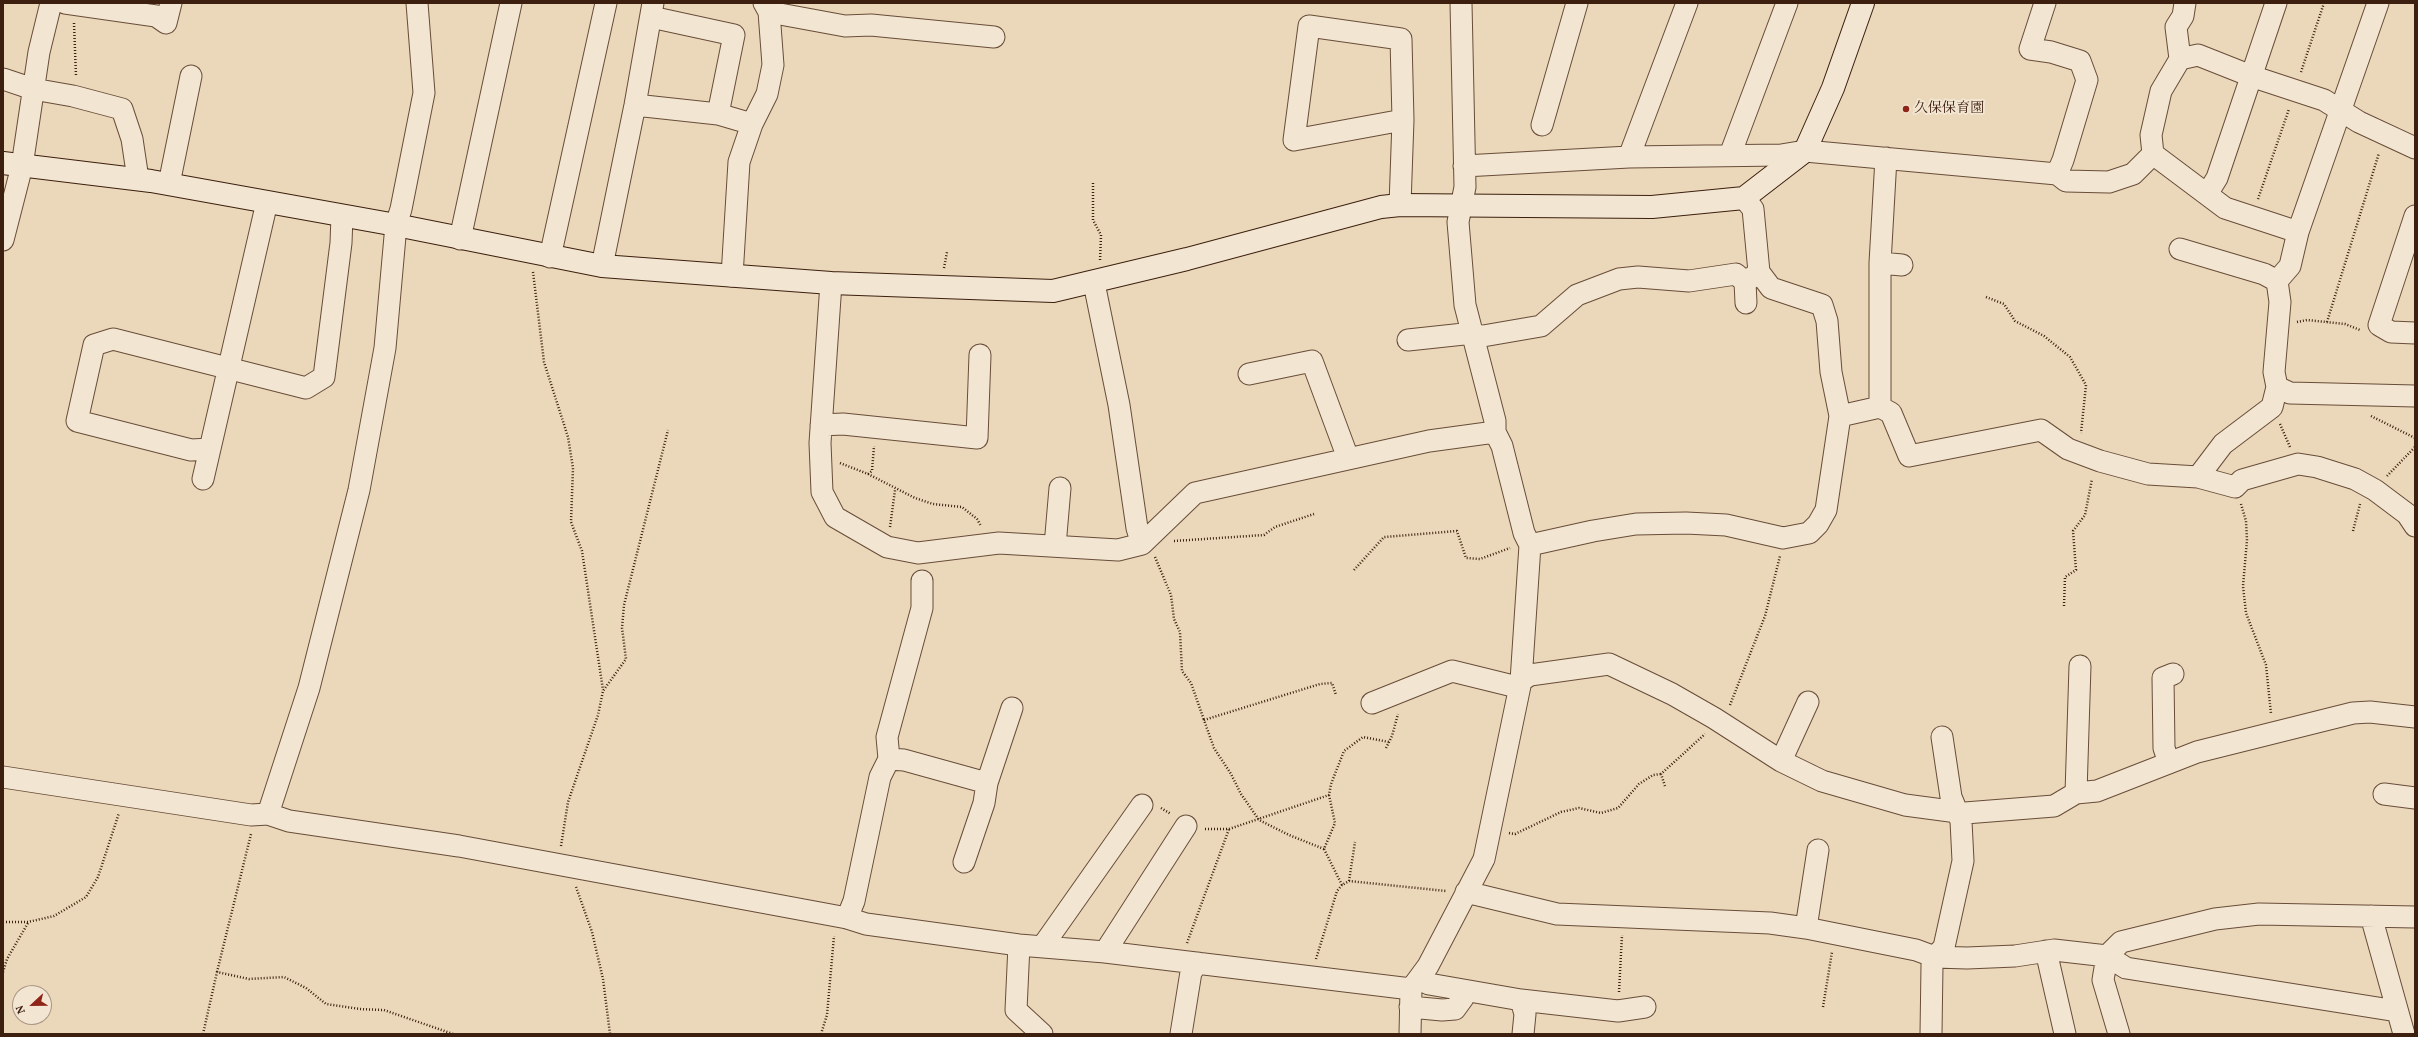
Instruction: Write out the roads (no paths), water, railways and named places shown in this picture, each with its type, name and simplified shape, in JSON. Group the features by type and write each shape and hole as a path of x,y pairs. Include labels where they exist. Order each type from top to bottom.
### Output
{"street":[{"path":"3,240 13,165 33,89 39,52 51,3"},
{"path":"70,4 156,16 166,23 171,3"},
{"path":"268,814 308,688 360,490 385,348 396,225 401,209 424,93 417,3"},
{"path":"460,239 511,3"},
{"path":"542,256 606,3"},
{"path":"1410,1034 1413,992 1484,859 1521,681 1530,545 1524,533 1502,446 1495,432 1495,421 1465,306 1458,222 1460,205 1465,187 1461,3"},
{"path":"1542,125 1577,3"},
{"path":"1628,156 1686,3"},
{"path":"1730,155 1787,3"},
{"path":"13,165 138,179 169,184 396,225 542,256 602,266 831,282 1053,291 1101,281 1381,207 1400,205 1652,207 1744,198 1805,151 1833,88 1863,3"},
{"path":"2045,3 2030,49 2051,52 2080,61 2087,80 2064,160 2057,174"},
{"path":"2185,3 2183,16 2176,27 2180,59 2161,92 2151,135 2153,154 2225,208 2298,232"},
{"path":"2207,194 2217,178 2276,3"},
{"path":"2198,477 2223,444 2272,407 2277,387 2274,372 2280,302 2277,281 2290,266 2298,232 2378,3"},
{"path":"732,276 739,162 752,124 767,94 773,65 767,7 845,26 871,25 994,37"},
{"path":"602,266 635,105 652,10 734,35 718,114"},
{"path":"1400,205 1402,120 1401,39 1310,26 1294,140 1402,120"},
{"path":"2180,59 2198,55 2251,76 2324,100 2340,111 2415,148"},
{"path":"169,184 191,76"},
{"path":"3,79 33,89 73,96 122,109 132,140 138,179"},
{"path":"635,105 718,114 752,124"},
{"path":"1464,166 1628,156 1781,155 1805,151 2057,174 2066,181 2109,182 2133,174 2153,154"},
{"path":"1880,406 1880,263 1886,158"},
{"path":"1744,198 1753,209 1752,277 1746,303"},
{"path":"203,479 267,202"},
{"path":"210,449 191,450 77,421 94,345 113,339 229,367 306,388 324,377 341,242 342,216"},
{"path":"2415,216 2379,325 2391,332 2415,333"},
{"path":"2180,249 2264,274 2277,281"},
{"path":"1880,263 1902,264"},
{"path":"1408,340 1472,334 1484,336 1541,326 1577,295 1619,279 1638,277 1689,282 1736,274 1752,277 1771,288 1822,305 1827,321 1831,372 1840,416 1826,510 1818,524 1809,533 1783,538 1726,525 1686,523 1636,524 1593,531 1530,545"},
{"path":"1101,281 1137,528 1142,544"},
{"path":"831,282 821,425 822,492 835,517 887,548 918,552 999,543 1118,550 1142,544 1195,493 1429,441 1495,432"},
{"path":"821,425 843,424 977,438 980,355"},
{"path":"1250,374 1312,361 1348,458"},
{"path":"2277,387 2290,393 2415,396"},
{"path":"1840,416 1880,406"},
{"path":"1880,406 1891,414 1909,456 2041,430 2068,449 2100,461 2148,474 2198,477 2235,487 2242,480 2298,464 2317,467 2355,479 2407,514 2415,526"},
{"path":"1055,546 1060,488"},
{"path":"847,918 854,902 880,777 889,758 887,737 922,608 922,581"},
{"path":"1372,703 1452,671 1513,686 1530,675 1609,664 1714,718 1781,761 1822,781 1905,805 1965,813 2054,806 2076,793 2097,791 2197,752 2353,713 2370,712 2415,717"},
{"path":"2076,793 2080,666"},
{"path":"2169,763 2164,748 2163,678 2173,674"},
{"path":"1781,761 1808,702"},
{"path":"964,862 984,803 987,783 1012,708"},
{"path":"1931,1034 1932,965 1935,957 1944,947 1963,861 1961,821 1951,796 1942,737"},
{"path":"889,758 904,760 987,783"},
{"path":"3,778 251,815 268,814 289,820 459,846 847,918 866,924 1019,945 1105,952 1190,962 1413,992 1442,1010 1455,1009 1463,998 1464,991"},
{"path":"2384,794 2415,798"},
{"path":"1042,947 1142,805"},
{"path":"1105,952 1186,826"},
{"path":"1806,928 1818,850"},
{"path":"1466,892 1557,914 1770,923 1806,928 1916,950 1935,957 2002,957 2054,950 2107,956 2126,968 2397,1011"},
{"path":"2119,1034 2103,980 2107,956 2121,942 2215,919 2259,914 2415,917"},
{"path":"2371,916 2404,1034"},
{"path":"1019,945 1016,1010 1042,1034"},
{"path":"2046,951 2065,1034"},
{"path":"1180,1034 1191,972 1190,962"},
{"path":"1413,992 1429,984 1521,1000 1618,1011 1645,1007"},
{"path":"1521,1000 1525,1014 1523,1034"}],"place":[{"name":"久保保育園","path":"1906,109"}]}
